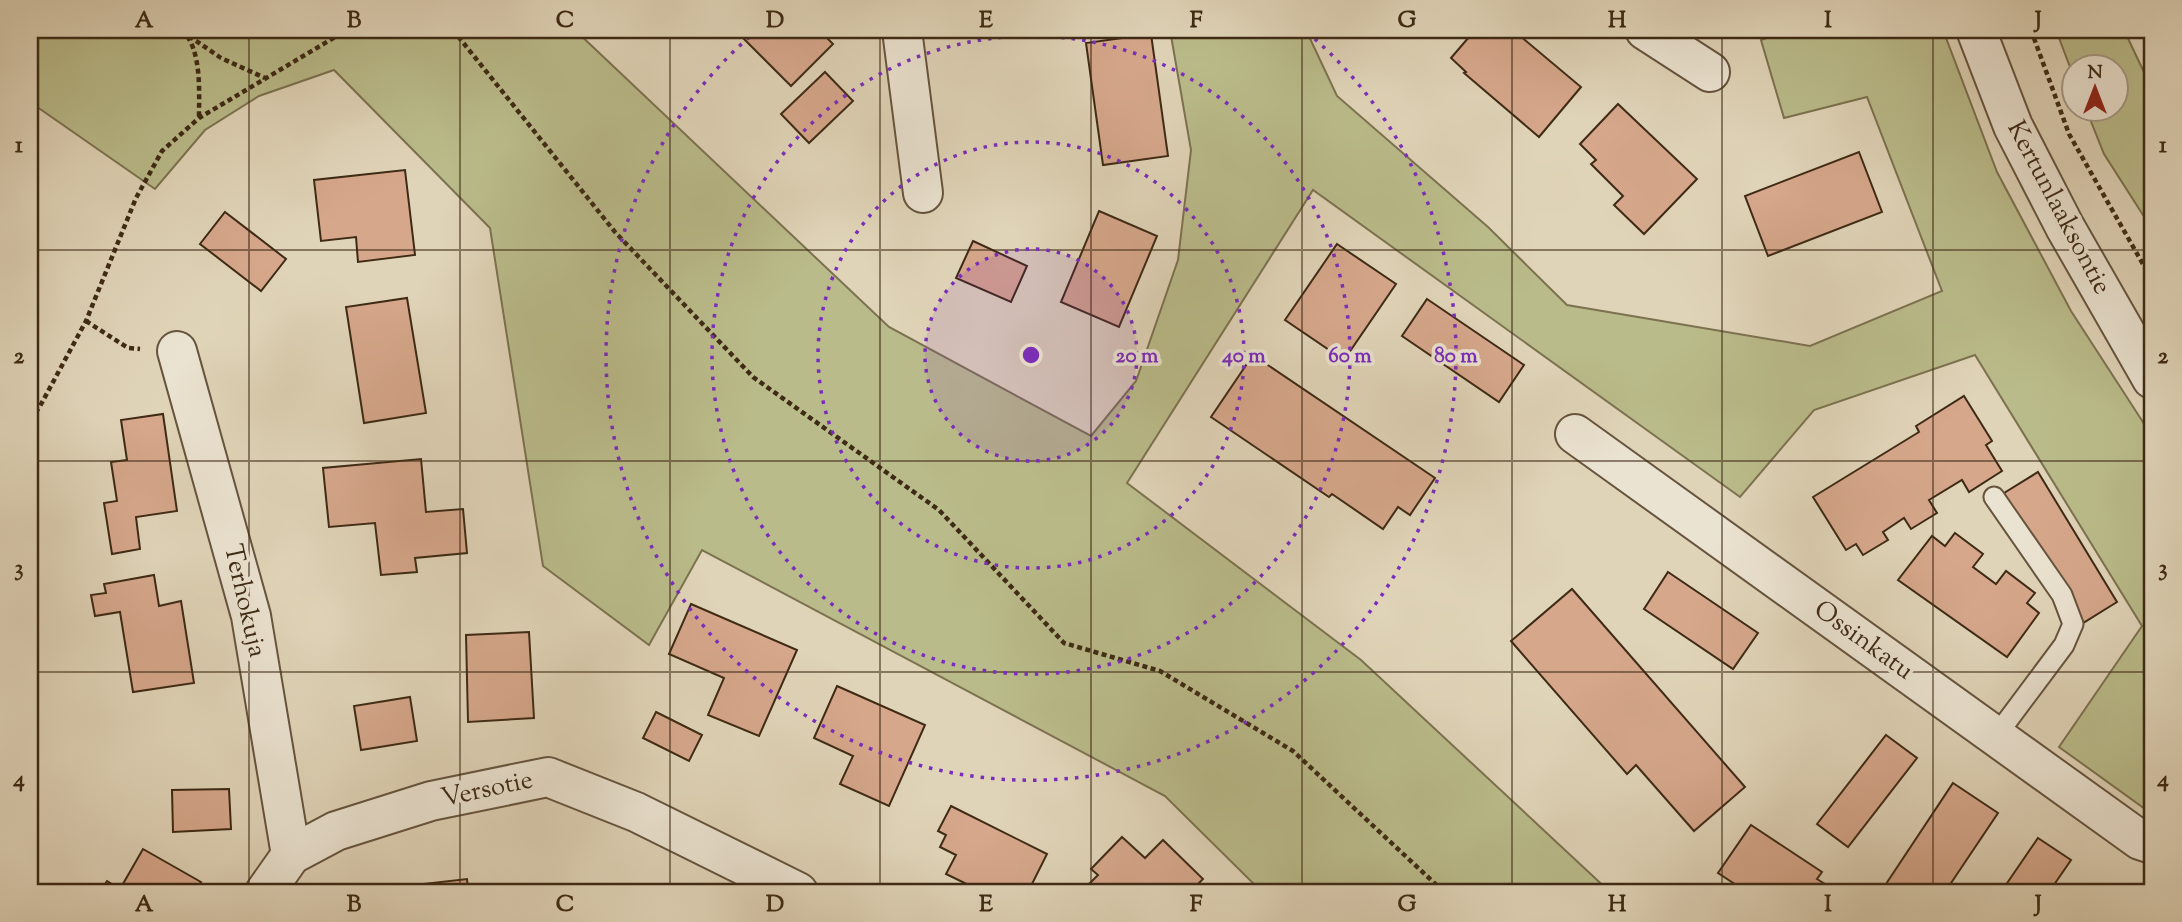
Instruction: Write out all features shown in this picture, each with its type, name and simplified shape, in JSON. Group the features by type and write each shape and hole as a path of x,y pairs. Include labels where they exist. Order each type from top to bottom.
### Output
{"street":[{"path":"902,30 923,194"},
{"path":"1646,30 1710,72"},
{"name":"Kertunlaaksontie","path":"1976,30 2013,126 2065,227 2152,379"},
{"name":"Terhokuja","path":"177,351 251,616 291,855"},
{"name":"Ossinkatu","path":"1576,434 2140,839 2152,844"},
{"name":"Versotie","path":"265,892 291,855 335,831 431,801 548,777 636,812 798,892"}],"lane":[{"path":"1994,497 2062,595 2073,624 2064,645 1996,736"}],"path":[{"path":"182,30 221,58 265,78"},
{"path":"30,419 39,408 86,321 136,198 162,151 199,118 347,30"},
{"path":"453,30 615,232 753,377 939,510 1064,643 1160,671 1293,751 1444,892"},
{"path":"2031,30 2069,134 2152,280"},
{"path":"188,36 199,73 199,118"},
{"path":"86,321 128,348 177,351"}],"green space":[{"path":"30,30 575,30 889,327 1091,436 1136,381 1178,260 1191,150 1170,30 1306,30 1337,96 1488,227 1567,305 1810,346 1942,291 1867,97 1784,118 1761,40 1789,30 1943,30 1997,172 2071,311 2152,436 2152,814 2059,747 2142,626 1975,355 1814,410 1740,497 1313,190 1127,483 1361,660 1610,892 1262,892 1165,796 702,550 649,645 543,566 490,228 334,70 259,96 205,130 155,189 30,102"},
{"path":"2056,30 2124,30 2152,89 2152,229 2104,154 2091,122 2130,122 2130,52 2064,52"}],"building":[{"path":"735,30 819,30 833,44 791,86"},
{"path":"1475,30 1513,30 1581,87 1539,137 1464,73 1466,72 1451,58"},
{"path":"1151,34 1168,156 1103,165 1086,43"},
{"path":"825,72 853,101 809,143 781,114"},
{"path":"1618,104 1697,179 1644,234 1614,205 1623,196 1591,164 1596,160 1580,144"},
{"path":"1859,152 1882,212 1768,256 1745,196"},
{"path":"405,170 415,255 358,262 356,237 321,241 314,180"},
{"path":"1099,211 1157,236 1119,327 1061,302"},
{"path":"225,212 286,259 261,291 200,244"},
{"path":"973,241 1027,266 1011,302 956,278"},
{"path":"1337,244 1396,284 1344,360 1285,320"},
{"path":"407,298 426,413 364,423 346,307"},
{"path":"1427,299 1524,365 1499,402 1402,336"},
{"path":"1253,355 1435,478 1410,515 1398,507 1383,529 1332,494 1329,497 1211,417"},
{"path":"1964,396 1992,441 1986,445 2002,471 1969,492 1962,480 1929,500 1937,513 1911,529 1904,518 1883,532 1888,540 1863,555 1856,544 1846,550 1813,497 1919,432 1916,426"},
{"path":"163,414 177,511 136,517 140,549 112,554 104,503 117,501 111,462 127,460 121,420"},
{"path":"421,459 426,512 463,509 467,553 415,558 417,572 381,575 375,523 329,527 323,468"},
{"path":"2038,472 2117,602 2083,623 2004,493"},
{"path":"1955,533 1983,554 1973,567 1996,584 2006,571 2035,593 2027,603 2039,613 2007,657 1898,580 1932,536 1945,546"},
{"path":"1668,572 1758,633 1733,669 1644,609"},
{"path":"154,575 159,606 181,601 194,683 133,692 120,612 95,616 91,595 106,593 104,584"},
{"path":"1572,589 1745,787 1694,831 1636,765 1627,774 1511,641"},
{"path":"691,604 797,650 759,736 708,715 724,678 669,654"},
{"path":"529,632 534,718 468,722 466,635"},
{"path":"837,686 925,725 889,806 840,784 853,756 814,738"},
{"path":"410,697 417,741 361,750 354,706"},
{"path":"656,712 702,735 689,761 643,738"},
{"path":"1886,735 1917,758 1848,847 1817,824"},
{"path":"1953,783 1998,813 1945,892 1885,892 1882,890"},
{"path":"229,789 231,829 173,832 172,790"},
{"path":"951,806 1047,854 1028,892 983,892 946,874 956,855 940,847 946,835 938,831"},
{"path":"1751,825 1822,872 1817,879 1838,892 1747,892 1718,873"},
{"path":"1122,837 1145,858 1163,840 1203,879 1192,892 1091,892 1086,887 1098,875 1091,869"},
{"path":"2038,838 2071,860 2049,892 2001,892"},
{"path":"143,849 201,882 195,892 100,892 107,881 120,889"},
{"path":"467,879 468,890 523,884 524,892 397,892 396,887"}]}
